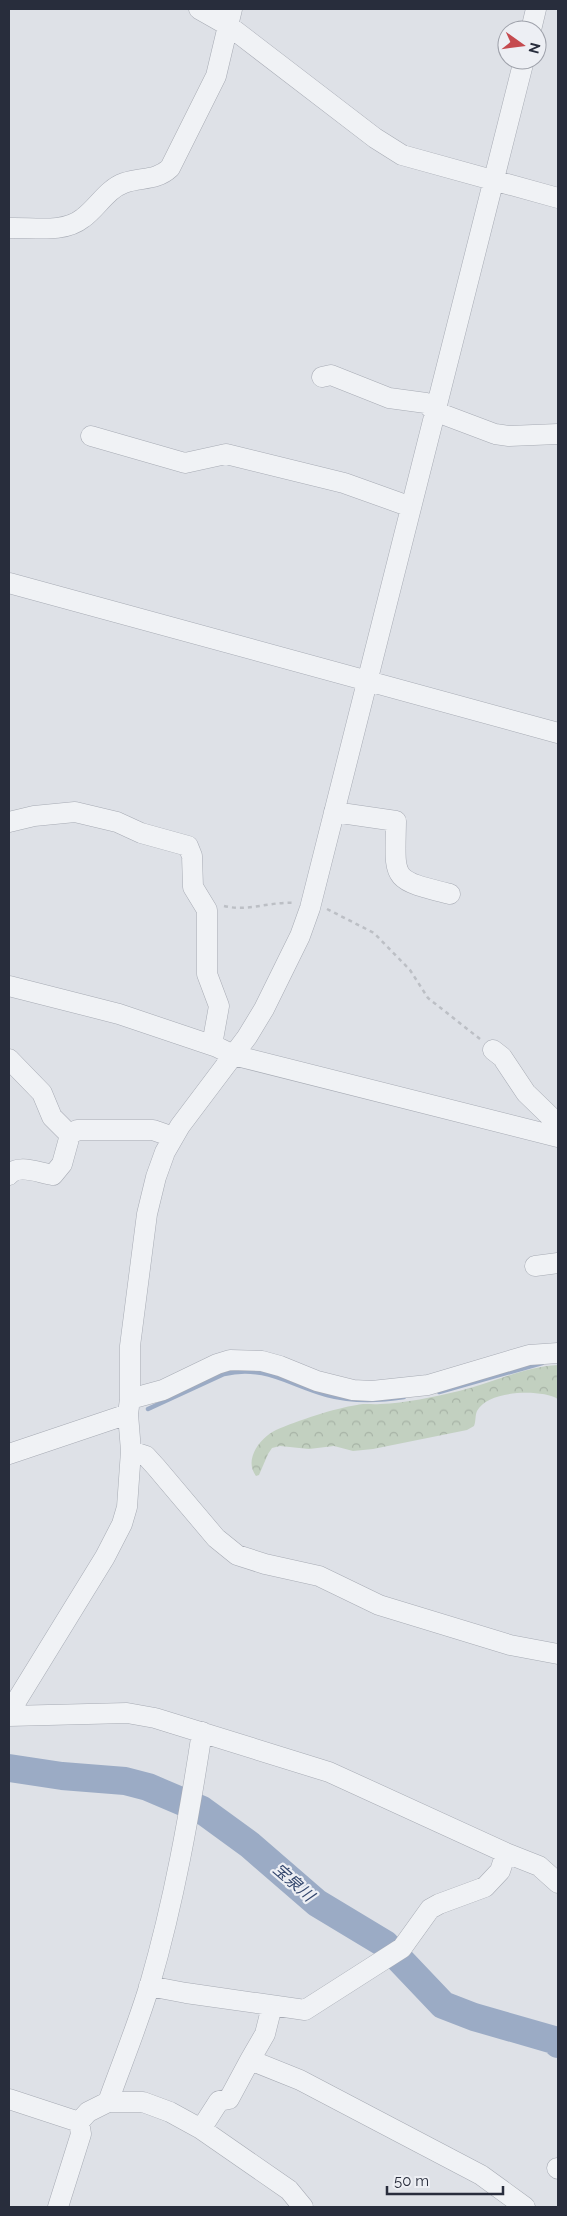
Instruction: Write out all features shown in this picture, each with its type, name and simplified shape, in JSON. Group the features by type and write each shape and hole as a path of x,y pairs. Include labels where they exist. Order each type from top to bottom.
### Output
{"street":[{"path":"199,9 230,18 388,147 415,160 558,198"},
{"path":"9,228 58,228 74,224 84,218 114,188 125,183 162,175 170,168 216,76 230,18"},
{"path":"9,1713 105,1557 122,1524 127,1507 131,1451 129,1406 130,1346 147,1214 156,1177 174,1137 264,1010 300,936 334,812 522,70"},
{"path":"322,377 331,375 389,398 426,403 434,411 495,434 509,436 558,434"},
{"path":"91,436 185,463 226,454 344,483 411,507"},
{"path":"9,583 558,733"},
{"path":"9,822 34,816 75,812 117,822 141,833 182,844 191,850 193,887 205,903 207,910 207,974 219,1006 212,1046"},
{"path":"334,812 396,821 395,867 399,874 415,885 450,894"},
{"path":"9,986 119,1014 233,1055 558,1137"},
{"path":"493,1050 502,1057 526,1093 558,1124"},
{"path":"9,1059 34,1083 42,1093 52,1117 70,1135"},
{"path":"9,1175 13,1170 19,1168 53,1175 62,1164 70,1135 77,1130 88,1128 144,1130 163,1132 174,1137"},
{"path":"535,1266 558,1263"},
{"path":"9,1454 129,1406 217,1364 230,1360 262,1361 280,1366 317,1382 353,1390 372,1391 428,1385 529,1354 558,1353"},
{"path":"131,1451 146,1456 216,1538 237,1555 264,1564 319,1576 379,1606 510,1645 558,1654"},
{"path":"9,1716 141,1714 202,1732 329,1772 506,1853 539,1866 558,1883"},
{"path":"108,2102 150,1986 176,1884 202,1732"},
{"path":"150,1986 272,2006 298,2009 310,2008 394,1953 430,1909 485,1887 500,1871 506,1853"},
{"path":"201,2129 219,2101 229,2099 265,2034 272,2006"},
{"path":"250,2060 300,2080 472,2170 524,2207"},
{"path":"9,2099 79,2122"},
{"path":"79,2122 88,2112 108,2102 143,2102 170,2112 201,2129 289,2190 303,2207"},
{"path":"58,2207 81,2134 79,2122"}],"path":[{"path":"205,903 247,909 281,902 310,904 325,908 374,933 410,970 428,998 493,1050"}],"green space":[{"path":"558,1365 558,1399 528,1393 503,1395 483,1404 477,1411 474,1426 467,1430 373,1449 353,1451 334,1446 309,1449 280,1446 272,1448 259,1475 256,1476 253,1469 253,1456 256,1449 270,1433 305,1419 360,1404 400,1402 439,1395 471,1388 532,1369"}],"waterway":[{"path":"439,1392 542,1363"},
{"path":"148,1409 224,1374 238,1372 252,1372 277,1377 314,1391 346,1399 375,1400 404,1397"},
{"name":"宝泉川","path":"9,1768 62,1776 125,1781 148,1787 202,1810 250,1845 317,1903 385,1944 443,2005 474,2017 554,2040 558,2044"}]}
